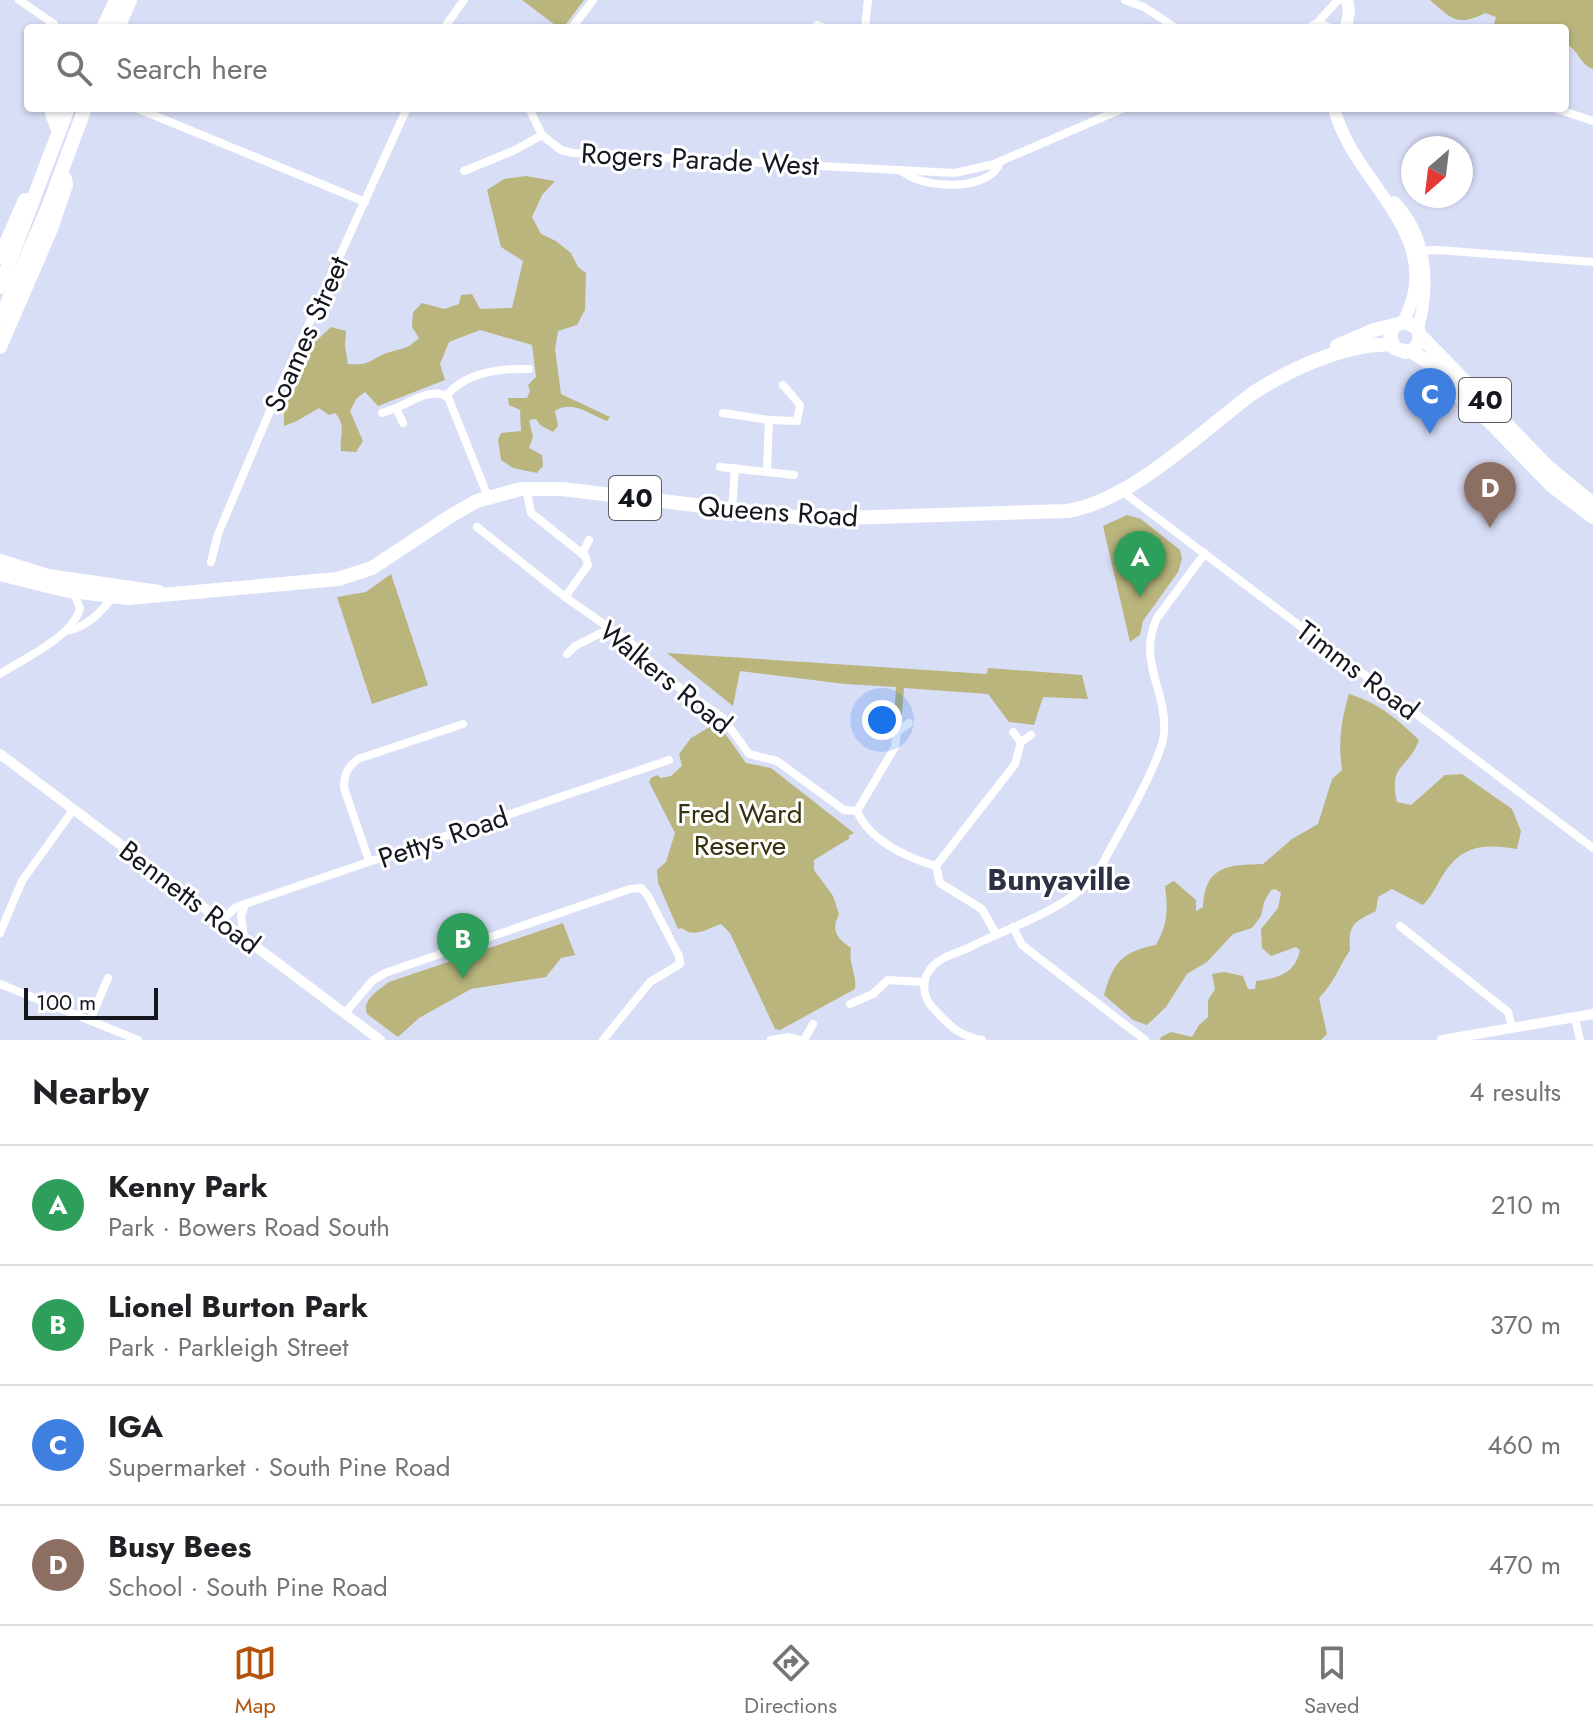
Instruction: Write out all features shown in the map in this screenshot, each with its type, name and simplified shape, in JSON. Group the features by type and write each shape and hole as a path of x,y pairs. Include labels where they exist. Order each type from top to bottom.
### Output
{"main road":[{"path":"105,24 116,0"},
{"path":"120,24 130,0"},
{"path":"1347,0 1347,24"},
{"path":"52,112 59,132"},
{"path":"0,287 66,112"},
{"path":"0,320 84,112"},
{"path":"1335,112 1341,132 1380,188 1417,251 1424,289 1418,345 1411,351"},
{"path":"0,347 59,208 66,185 63,167"},
{"path":"0,257 27,194 44,174"},
{"path":"1391,344 1390,335 1414,298 1417,251"},
{"name":"40","path":"1398,324 1411,323 1548,467 1593,504"},
{"name":"Queens Road","path":"1321,359 1351,340 1398,324"},
{"name":"40","path":"1391,344 1402,352 1411,351 1433,365 1462,399 1488,420 1552,486 1593,517"},
{"name":"Queens Road","path":"0,574 73,592 141,598 348,577 384,561 464,507 488,497 526,488 562,489 811,519 1055,513 1092,506 1123,492 1253,393 1321,359 1363,346 1391,344"},
{"name":"Queens Road","path":"0,561 48,576 167,593"}],"street":[{"path":"19,0 54,24"},
{"path":"447,24 464,0"},
{"path":"575,24 593,0"},
{"path":"865,24 868,0"},
{"path":"1125,0 1144,7 1170,24"},
{"path":"1313,24 1338,0"},
{"path":"146,112 365,202"},
{"name":"Soames Street","path":"211,562 218,534 275,406 278,392 405,112"},
{"path":"531,112 542,135"},
{"name":"Rogers Parade West","path":"464,171 542,135 561,150 573,153 955,173 1000,162 1115,112"},
{"path":"1566,112 1593,121"},
{"path":"1417,251 1593,262"},
{"path":"446,396 458,384 484,373 501,369 529,369"},
{"path":"723,413 797,421 800,405 783,385"},
{"path":"382,413 433,393 446,396 452,404 488,497"},
{"path":"396,408 403,423"},
{"path":"767,471 769,420"},
{"path":"720,467 794,475"},
{"path":"732,511 735,468"},
{"path":"526,488 531,513 582,554 588,565 565,597"},
{"name":"Timms Road","path":"1123,492 1593,848"},
{"name":"Walkers Road","path":"477,527 565,597 631,643 673,683 723,718 749,754 777,761 844,810 857,811 862,824 909,858 936,866 940,883 982,909 996,934"},
{"path":"582,554 589,540"},
{"path":"982,1040 955,1032 927,1001 924,982 934,964 1069,898 1093,879 1163,744 1164,720 1151,667 1149,642 1157,618 1205,553"},
{"path":"66,632 77,618 80,608 73,592"},
{"path":"0,674 66,632 89,622 113,597"},
{"path":"567,654 575,646 609,629"},
{"path":"889,722 897,732"},
{"path":"857,811 895,747 897,732 909,723"},
{"path":"369,861 344,788 344,776 350,766 358,759 463,724"},
{"path":"1013,732 1021,742"},
{"path":"936,866 1015,764 1021,742 1031,735"},
{"name":"Bennetts Road","path":"0,754 380,1040"},
{"name":"Pettys Road","path":"221,921 228,912 245,904 669,760"},
{"path":"0,933 22,881 73,810"},
{"path":"345,1013 372,981 385,973 630,889 641,888 673,944 680,964 650,982 603,1040"},
{"path":"244,937 241,916 245,904"},
{"path":"1400,926 1508,1012 1512,1027"},
{"path":"1013,927 1022,945 1145,1040"},
{"path":"90,1020 108,978"},
{"path":"850,1004 873,994 888,980 924,982"},
{"path":"0,984 138,1040"},
{"path":"1442,1040 1593,1014"},
{"path":"1575,1017 1580,1040"},
{"path":"771,1040 789,1037 802,1040 813,1024"}],"green space":[{"path":"522,0 584,0 566,24 554,24"},
{"path":"1430,0 1593,0 1593,69 1569,46 1569,24 1494,24 1496,17 1485,13 1461,20 1444,12"},
{"path":"526,176 555,181 542,195 532,217 541,234 571,253 578,267 586,273 585,310 577,325 558,331 555,349 561,394 610,417 607,421 574,407 561,408 555,411 558,426 553,432 536,419 529,420 533,437 529,448 542,455 543,466 537,473 513,468 501,460 498,440 501,433 521,431 520,410 509,405 508,398 527,398 530,391 528,385 536,377 532,345 480,330 449,342 440,364 445,380 378,406 365,392 357,398 350,411 363,441 356,452 341,451 342,427 335,413 329,415 319,408 284,426 284,408 315,342 331,327 346,331 348,364 362,364 408,346 419,338 412,327 413,312 422,303 444,309 459,304 461,295 472,294 480,309 512,308 523,261 501,247 487,190 504,179"},
{"path":"1127,515 1141,519 1180,550 1182,559 1178,572 1143,621 1140,635 1130,642 1103,526"},
{"path":"391,574 428,685 372,704 337,597 366,592"},
{"path":"667,653 987,674 988,668 1082,675 1088,699 1043,697 1034,725 1009,722 988,694 904,688 902,715 894,715 896,687 740,671 733,706"},
{"path":"1349,694 1387,712 1419,740 1397,773 1397,802 1411,805 1445,775 1462,774 1512,809 1521,831 1517,849 1491,846 1459,856 1423,905 1392,889 1378,897 1376,911 1354,925 1350,934 1350,950 1319,998 1327,1034 1321,1040 1160,1040 1171,1032 1192,1037 1208,1017 1208,1000 1215,989 1212,974 1224,972 1243,976 1248,989 1255,989 1256,981 1290,970 1298,958 1300,950 1296,947 1271,956 1262,948 1261,929 1278,908 1281,893 1275,889 1271,890 1261,916 1252,928 1233,934 1207,962 1187,974 1166,1007 1147,1025 1133,1020 1104,995 1121,960 1135,951 1156,945 1166,916 1165,886 1174,881 1196,900 1196,911 1203,907 1208,883 1221,870 1239,865 1263,864 1292,839 1318,824 1332,779 1342,770 1341,732"},
{"name":"Fred Ward Reserve","path":"713,725 721,728 746,763 771,768 854,833 814,860 814,870 833,896 839,914 836,933 851,948 855,989 780,1030 775,1029 730,933 721,924 696,933 678,929 658,883 657,870 666,862 675,833 649,782 657,775 661,778 671,776 682,766 679,754 691,738"},
{"path":"563,923 575,955 561,958 546,977 471,989 419,1018 398,1037 367,1014 369,1000 389,982"}],"place":[{"name":"IGA","path":"1430,434"},
{"name":"Busy Bees","path":"1490,528"},
{"name":"Kenny Park","path":"1140,597"},
{"name":"Lionel Burton Park","path":"463,979"}],"district":[{"name":"Bunyaville","path":"1059,880"}]}
